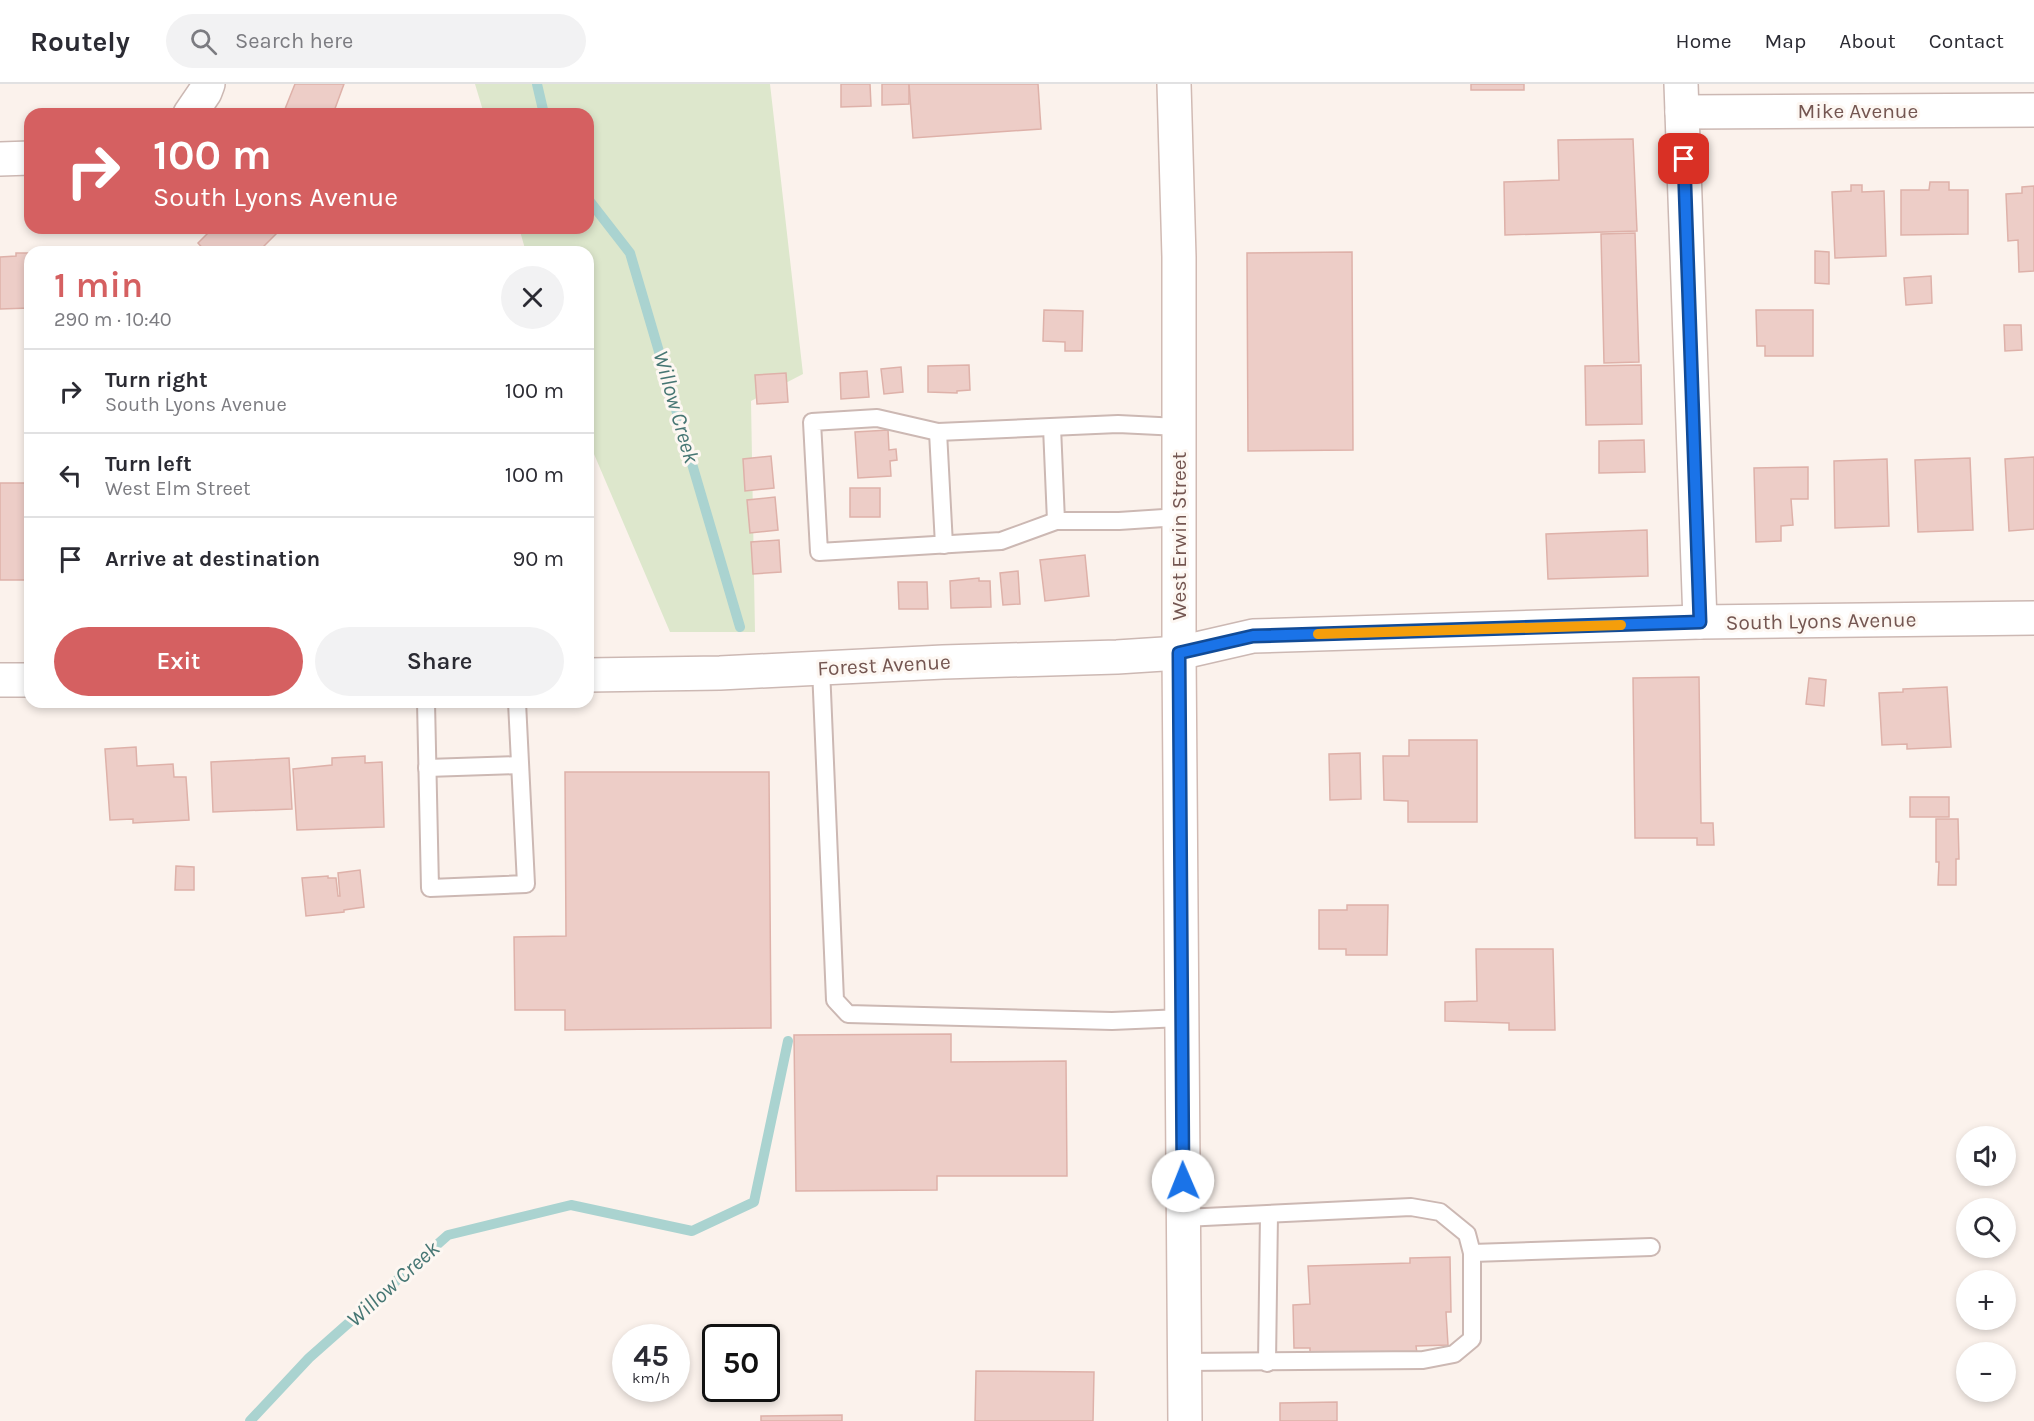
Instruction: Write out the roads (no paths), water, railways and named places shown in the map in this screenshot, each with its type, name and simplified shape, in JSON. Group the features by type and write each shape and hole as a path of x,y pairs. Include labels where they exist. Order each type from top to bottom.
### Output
{"street":[{"path":"194,108 208,84"},
{"name":"West Erwin Street","path":"1174,84 1179,257 1179,653 1185,1421"},
{"path":"1682,98 1700,622"},
{"name":"Mike Avenue","path":"1682,98 2034,110"},
{"path":"0,159 24,158"},
{"name":"South Lyons Avenue","path":"1179,653 1253,636 1700,622 2034,618"},
{"name":"Forest Avenue","path":"594,675 720,673 1179,653"},
{"path":"0,680 24,680"}],"lane":[{"path":"1179,427 1118,423 938,432 877,418 812,422 819,552 1001,541 1056,521 1119,521 1179,517"},
{"path":"1052,427 1056,521"},
{"path":"938,432 944,545"},
{"path":"821,668 835,1000 848,1014 1112,1022 1182,1018"},
{"path":"426,708 430,888 526,884 517,708"},
{"path":"428,768 520,765"},
{"path":"1184,1218 1411,1207 1440,1212 1467,1234 1472,1253 1472,1339 1454,1354 1423,1360 1184,1362"},
{"path":"1267,1362 1269,1214"},
{"path":"1472,1253 1651,1247"}],"waterway":[{"name":"Willow Creek","path":"537,84 543,108"},
{"name":"Willow Creek","path":"594,207 630,253 740,627"},
{"name":"Willow Creek","path":"250,1421 309,1358 448,1235 571,1205 692,1231 754,1202 788,1041"}]}
